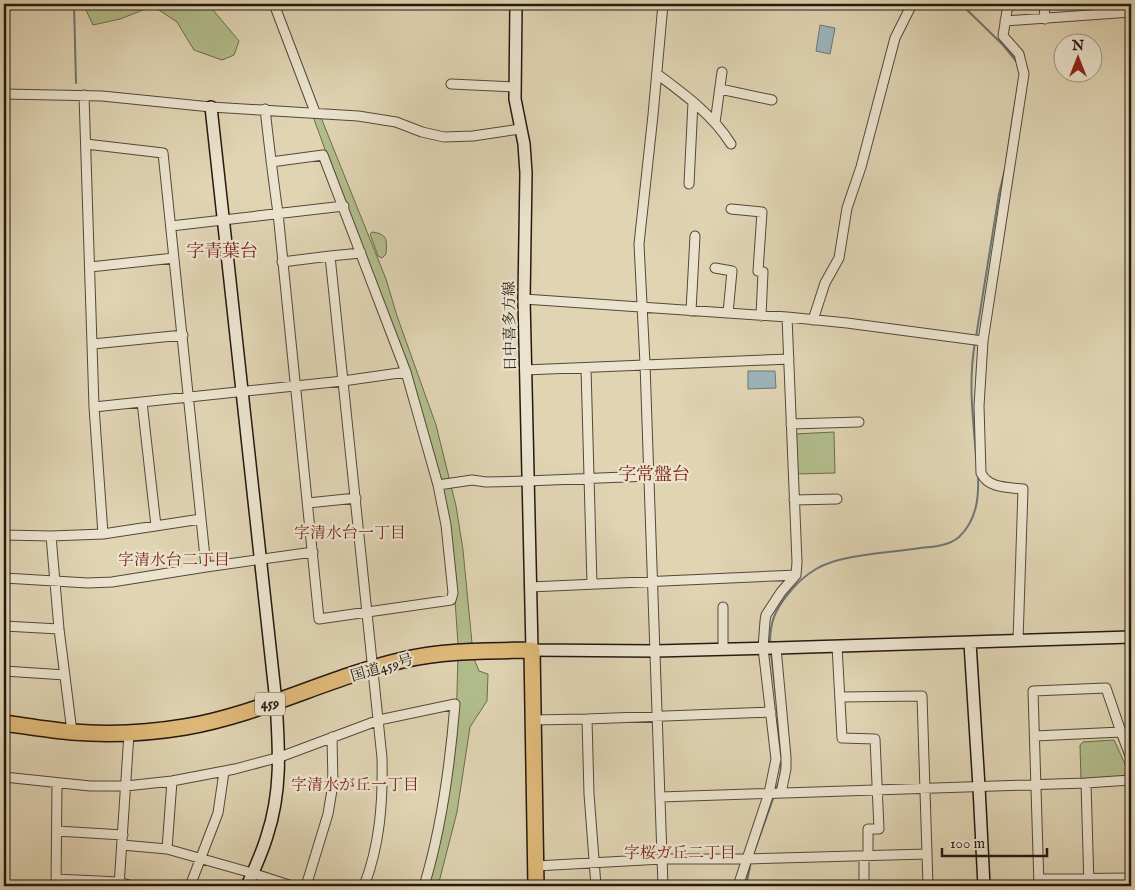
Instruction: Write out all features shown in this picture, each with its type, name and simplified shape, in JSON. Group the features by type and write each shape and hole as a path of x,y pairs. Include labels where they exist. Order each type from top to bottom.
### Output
{"highway":[{"name":"国道459号","path":"4,723 72,732 129,733 185,727 229,717 403,660 465,652 532,650"},
{"path":"532,650 536,886"}],"street":[{"path":"274,4 315,112"},
{"name":"日中喜多方線","path":"516,4 514,87 524,144 526,173 524,299 532,650"},
{"path":"662,4 657,74 639,244 645,364 663,886"},
{"path":"812,320 825,283 839,258 847,208 861,167 895,38 912,4"},
{"path":"1008,4 1003,36 1019,54 1024,74 983,341 979,406 982,473 985,480 989,483 1023,489 1018,641"},
{"path":"1044,4 1045,19"},
{"path":"1005,21 1131,12"},
{"path":"715,123 722,72"},
{"path":"657,74 693,102 715,123 731,144"},
{"path":"451,84 514,87"},
{"path":"720,90 772,100"},
{"path":"4,94 84,95 211,107 358,116 396,122 422,132 444,137 473,136 520,128"},
{"path":"84,95 94,407 103,534"},
{"path":"689,184 693,102"},
{"path":"211,107 276,702 280,758 272,820 247,886"},
{"path":"265,110 271,162 278,214 319,619 451,600 453,592 447,534 438,485 406,372 344,206 323,155 271,162"},
{"path":"86,144 163,153 206,567"},
{"path":"171,226 344,206"},
{"path":"731,209 762,212 758,271 763,272 761,316"},
{"path":"691,310 695,236"},
{"path":"282,262 361,253"},
{"path":"330,256 382,758 382,800 377,840 364,886"},
{"path":"90,267 174,258"},
{"path":"715,268 732,271 728,313"},
{"path":"524,299 787,317 983,341"},
{"path":"738,886 769,793 776,759 763,648 766,615 781,592 796,575 787,317"},
{"path":"92,344 183,335"},
{"path":"525,370 789,359"},
{"path":"586,368 592,584"},
{"path":"94,407 406,372"},
{"path":"142,402 156,526"},
{"path":"791,424 859,422"},
{"path":"438,485 472,480 486,482 649,476"},
{"path":"308,503 356,498"},
{"path":"794,500 837,499"},
{"path":"4,535 103,534 201,519"},
{"path":"51,536 59,630 72,732"},
{"path":"4,578 112,582 313,552"},
{"path":"530,587 796,575"},
{"path":"723,607 723,649"},
{"path":"4,626 59,630"},
{"path":"532,650 655,651 1131,638"},
{"path":"970,643 984,886"},
{"path":"837,646 842,738 875,738 879,829 868,829 864,886"},
{"path":"776,648 786,757 786,769 781,793"},
{"path":"4,671 64,675"},
{"path":"1131,758 1106,688 1033,690 1039,883 1089,882 1131,878"},
{"path":"841,697 922,696 928,886"},
{"path":"4,777 90,786 126,786 172,781 224,772 280,758 379,720 454,704 445,794 435,851 424,886"},
{"path":"532,720 771,712"},
{"path":"587,719 593,863 596,886"},
{"path":"1035,736 1121,732"},
{"path":"119,884 129,733"},
{"path":"306,886 328,814 333,784 332,738"},
{"path":"190,886 202,859 218,813 224,772"},
{"path":"660,796 877,788 979,787 1131,780"},
{"path":"167,849 172,781"},
{"path":"1086,783 1089,882"},
{"path":"57,784 56,883 132,886"},
{"path":"57,831 122,840 167,849 292,886"},
{"path":"536,866 662,859 746,859 927,854"}],"green space":[{"path":"85,4 208,4 239,41 234,55 222,60 194,50 177,22 153,6 120,19 93,25"},
{"path":"312,114 320,115 386,279 397,316 436,425 456,506 463,550 472,643 458,644 453,571 412,386"},
{"path":"372,232 381,234 385,238 386,254 382,258 378,256 370,234"},
{"path":"834,432 835,473 797,474 795,434"},
{"path":"472,654 479,671 488,674 487,701 470,727 457,812 438,886 425,886 456,728 458,655"},
{"path":"1114,740 1131,777 1081,781 1080,745 1083,742"}],"water":[{"path":"820,25 835,28 830,54 816,51"},
{"path":"748,371 775,371 776,388 748,389"}],"waterway":[{"path":"74,4 76,83"},
{"path":"961,4 1003,45 1016,61"},
{"path":"1006,165 1014,110"},
{"path":"976,337 999,194 1005,169"},
{"path":"975,342 971,386 976,456"},
{"path":"770,643 772,622 780,605 797,584 816,569 826,564 852,557 940,546 959,537 970,523 976,508 978,474"},
{"path":"771,653 776,697"},
{"path":"775,791 779,782 782,764"},
{"path":"753,855 774,796"},
{"path":"746,886 751,862"}],"district":[{"name":"字青葉台","path":"222,252"},
{"name":"字常盤台","path":"654,475"},
{"name":"字清水台一丁目","path":"350,534"},
{"name":"字清水台二丁目","path":"174,561"},
{"name":"字清水が丘一丁目","path":"355,786"},
{"name":"字桜ガ丘二丁目","path":"680,854"}]}
